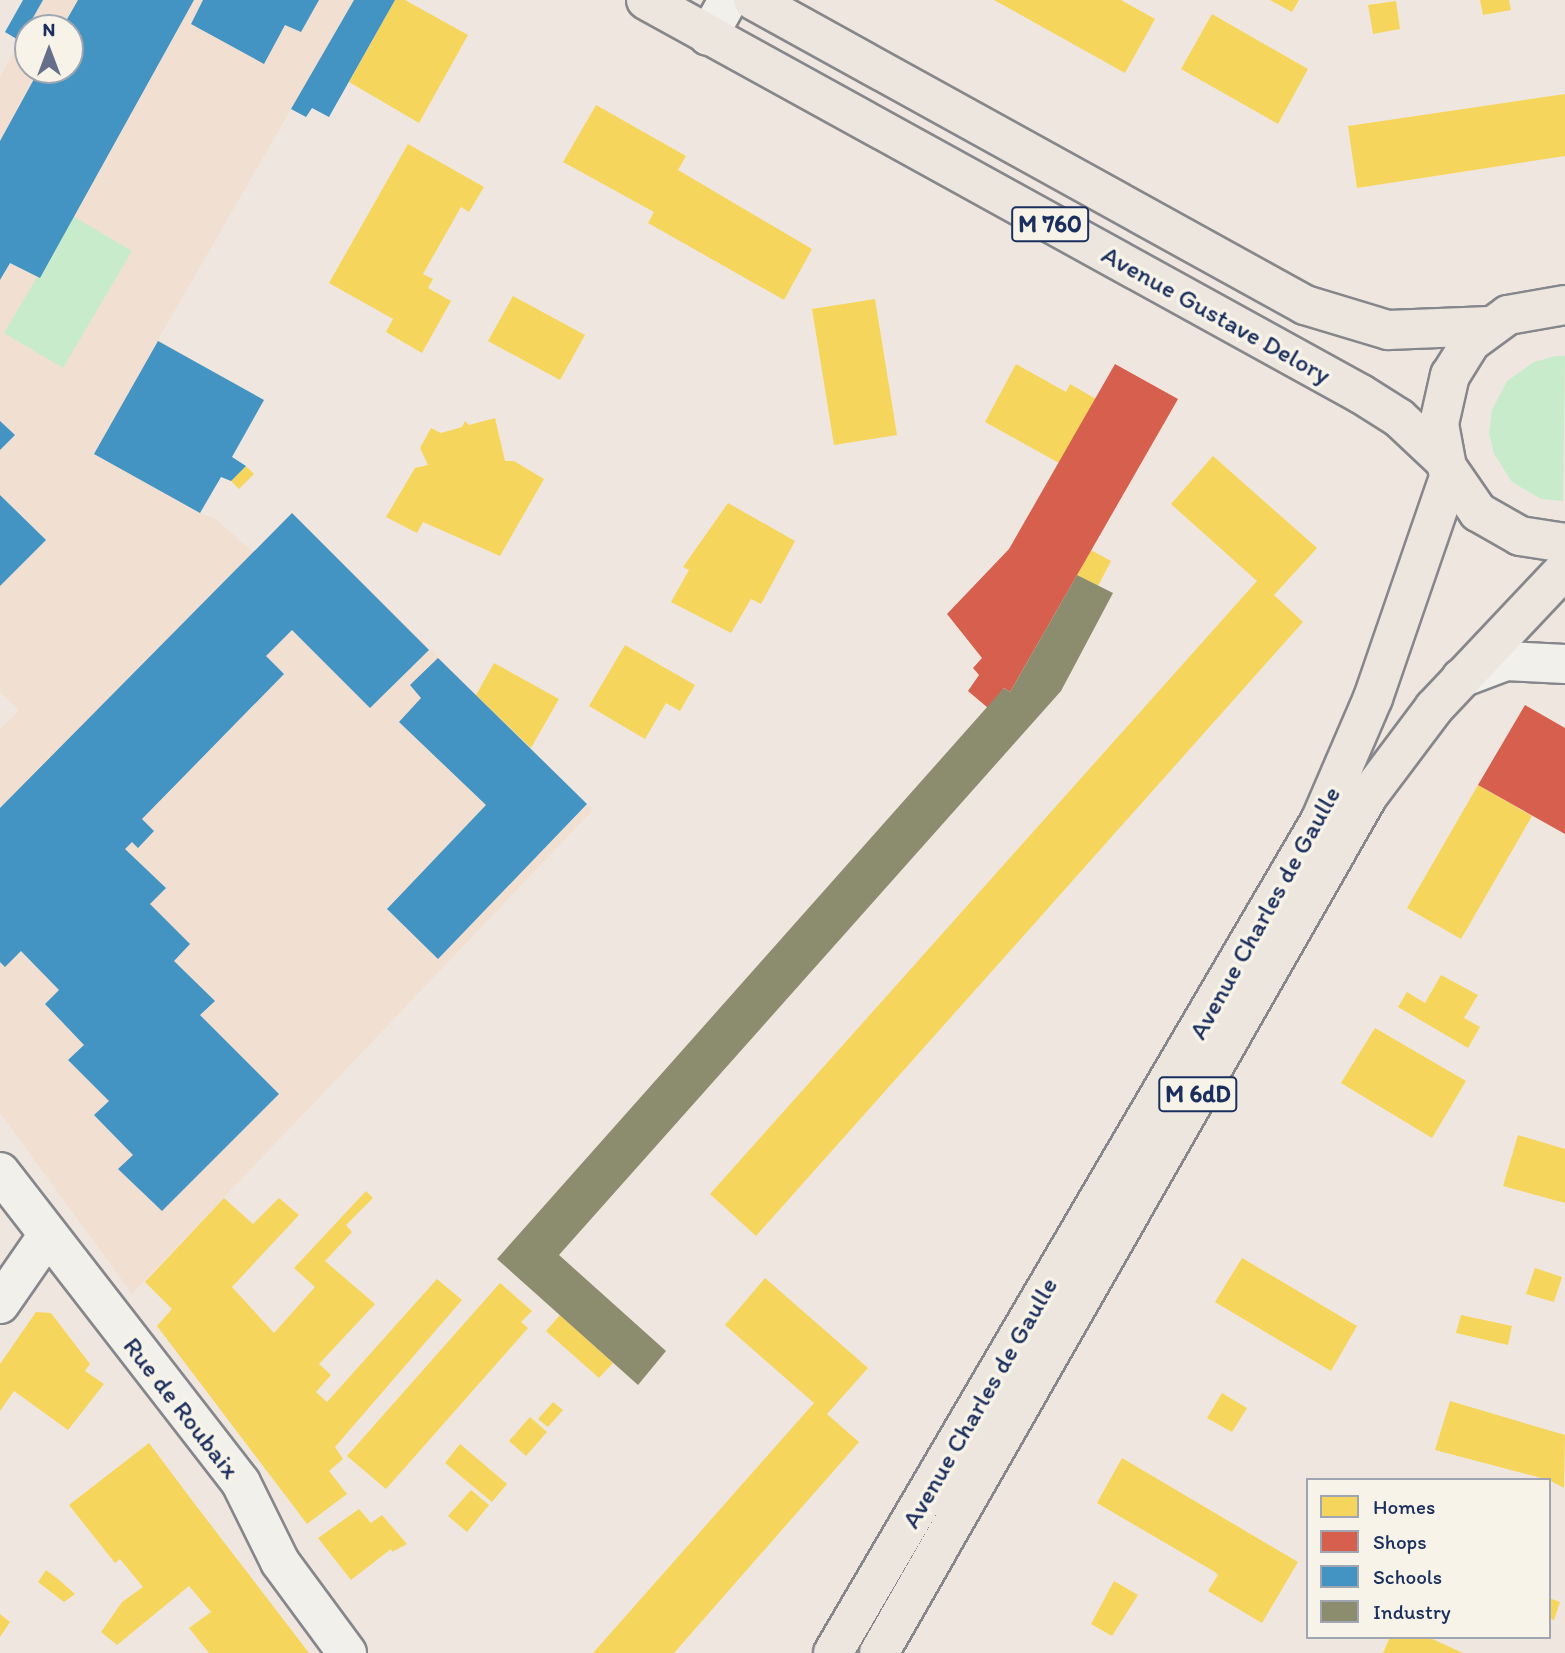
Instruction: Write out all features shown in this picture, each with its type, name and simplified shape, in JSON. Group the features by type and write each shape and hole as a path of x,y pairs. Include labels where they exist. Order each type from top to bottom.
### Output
{"main road":[{"name":"Avenue Gustave Delory","path":"646,0 1361,394 1399,418 1448,467 1478,512 1564,566"},
{"name":"Avenue Gustave Delory","path":"754,0 1305,305 1388,330 1490,326"},
{"path":"1448,467 1439,424 1445,386 1463,352 1490,326 1517,312 1559,302"},
{"name":"Avenue Charles de Gaulle","path":"833,1653 1320,821 1373,698 1448,467"},
{"name":"Avenue Charles de Gaulle","path":"879,1653 1368,796 1410,736 1564,566"}],"street":[{"path":"708,36 728,0"},
{"path":"1461,678 1506,661 1565,664"},
{"name":"Rue de Roubaix","path":"0,1172 241,1483 280,1562 347,1653"},
{"path":"0,1304 47,1236"}],"shaded area":[{"path":"43,0 354,0 158,340 264,400 200,513 216,519 253,552 292,513 593,810 132,1294 0,1113 0,729 19,711 0,692 0,77 14,52 14,84 84,84 84,14 35,14"}],"green space":[{"path":"73,216 132,251 63,368 4,333"},
{"path":"1565,356 1563,501 1541,499 1512,482 1494,454 1489,433 1492,410 1507,381 1534,362"}],"building: Homes":[{"path":"395,0 405,0 468,35 419,123 349,82"},
{"path":"994,0 1121,0 1155,19 1125,73"},
{"path":"1270,0 1299,0 1292,12"},
{"path":"1480,0 1509,0 1511,10 1483,15"},
{"path":"1396,1 1400,29 1373,34 1368,5"},
{"path":"1212,14 1308,69 1278,124 1181,69"},
{"path":"1565,94 1565,156 1357,188 1348,126"},
{"path":"596,105 686,156 678,170 812,249 784,300 648,223 654,212 563,162"},
{"path":"408,144 484,187 469,212 461,207 423,274 433,279 428,288 451,301 422,353 386,332 393,319 329,283"},
{"path":"513,296 585,335 560,380 488,341"},
{"path":"875,299 897,435 834,445 812,309"},
{"path":"1016,364 1066,392 1070,384 1096,399 1059,463 985,422"},
{"path":"495,418 505,461 514,461 544,479 500,556 423,522 417,533 386,517 415,468 428,465 420,448 431,428 441,433 462,427 465,421 469,425"},
{"path":"1213,456 1317,548 1274,595 1303,622 756,1236 710,1194 1257,581 1171,504"},
{"path":"246,466 254,474 239,489 231,481"},
{"path":"728,503 795,541 761,604 751,599 731,633 671,602 689,570 683,567"},
{"path":"1091,550 1111,561 1098,586 1077,575"},
{"path":"625,645 695,685 680,711 666,703 645,739 589,706"},
{"path":"494,663 559,699 531,748 476,695"},
{"path":"1478,785 1532,816 1461,939 1407,908"},
{"path":"1441,975 1478,995 1464,1018 1480,1027 1468,1048 1398,1007 1407,992 1425,1003"},
{"path":"1375,1028 1466,1081 1432,1138 1341,1083"},
{"path":"1518,1135 1565,1149 1565,1203 1503,1186"},
{"path":"366,1191 373,1198 346,1225 352,1232 325,1261 375,1304 319,1364 331,1375 316,1392 327,1402 437,1279 462,1300 335,1447 343,1459 329,1471 347,1494 307,1524 157,1326 172,1309 145,1282 224,1198 253,1224 279,1198 299,1215 232,1287 274,1333 315,1287 294,1268"},
{"path":"1242,1258 1357,1326 1331,1371 1215,1302"},
{"path":"1535,1268 1562,1277 1554,1302 1526,1294"},
{"path":"765,1278 868,1368 827,1414 859,1442 674,1653 593,1653 814,1403 725,1325"},
{"path":"500,1283 532,1311 521,1322 528,1328 386,1489 347,1456"},
{"path":"36,1312 51,1313 90,1364 85,1371 104,1384 68,1430 14,1391 0,1411 0,1364"},
{"path":"560,1315 613,1363 599,1378 546,1331"},
{"path":"1461,1315 1512,1326 1508,1345 1456,1333"},
{"path":"1222,1393 1247,1408 1232,1432 1207,1418"},
{"path":"1450,1401 1565,1435 1564,1488 1551,1481 1551,1478 1541,1478 1435,1450"},
{"path":"553,1402 563,1410 548,1427 538,1419"},
{"path":"530,1417 547,1432 526,1456 509,1441"},
{"path":"149,1443 309,1653 209,1653 189,1628 211,1612 189,1586 117,1645 101,1632 122,1602 143,1587 120,1559 115,1563 69,1505"},
{"path":"460,1444 507,1484 492,1502 445,1463"},
{"path":"1122,1458 1298,1562 1262,1623 1208,1591 1218,1575 1215,1572 1097,1503"},
{"path":"471,1490 489,1505 467,1532 448,1516"},
{"path":"359,1509 371,1523 382,1515 407,1544 392,1552 391,1549 351,1580 318,1538"},
{"path":"46,1570 75,1594 64,1602 38,1582"},
{"path":"1114,1581 1138,1595 1112,1636 1091,1624"},
{"path":"1551,1599 1560,1602 1554,1620 1551,1619"},
{"path":"0,1614 10,1622 0,1637"},
{"path":"1389,1639 1432,1639 1463,1653 1383,1653"}],"building: Shops":[{"path":"1115,364 1178,399 1010,692 1004,688 988,708 968,691 979,675 973,668 982,658 947,614 1009,549"},
{"path":"1525,705 1565,728 1565,834 1478,785"}],"building: Schools":[{"path":"23,0 43,0 35,14 15,14"},
{"path":"78,0 194,0 40,278 10,263 0,280 0,141 31,84 84,84 84,14 70,14"},
{"path":"203,0 319,0 301,32 285,25 264,64 191,24"},
{"path":"354,0 395,0 329,117 312,108 306,117 291,109"},
{"path":"14,16 14,37 5,32"},
{"path":"158,341 264,400 232,457 246,466 231,481 221,477 200,513 94,454"},
{"path":"0,421 15,435 0,450"},
{"path":"0,495 46,540 0,586"},
{"path":"292,513 429,650 370,708 292,630 266,656 284,674 142,819 154,831 138,848 132,842 125,849 166,888 150,904 190,944 174,961 215,1001 200,1015 279,1094 162,1211 118,1169 133,1155 94,1115 109,1101 68,1060 84,1045 45,1004 59,990 21,951 5,967 0,962 0,808"},
{"path":"438,658 587,804 438,959 387,909 486,805 399,722 421,698 410,685"}],"building: Industry":[{"path":"1077,575 1113,593 1061,691 559,1255 666,1351 638,1385 497,1259 1004,688 1010,692"}]}
